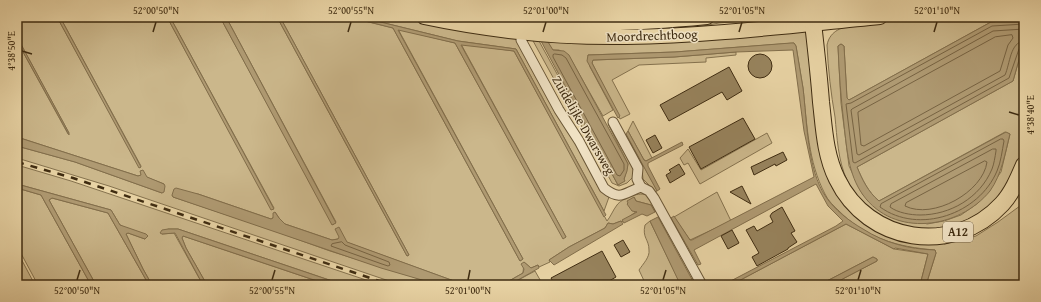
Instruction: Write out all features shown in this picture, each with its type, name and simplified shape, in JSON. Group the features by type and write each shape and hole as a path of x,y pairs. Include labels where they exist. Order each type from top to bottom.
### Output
{"highway":[{"name":"A12","path":"812,20 825,136 831,164 837,180 844,192 861,211 872,220 891,230 915,236 935,236 960,231 979,222 1001,205 1015,185 1024,165"}],"main road":[{"name":"Moordrechtboog","path":"424,17 506,31 548,35 605,37 697,34 812,20 880,17"},
{"name":"Moordrechtboog","path":"497,17 544,22 633,24 707,17"}],"street":[{"name":"Zuidelijke Dwarsweg","path":"521,40 604,188 610,193 619,196 625,195 641,187 637,179 638,168 613,122"},
{"path":"641,187 649,191 654,198 702,285"}],"shaded area":[{"path":"17,17 57,17 140,168 141,166 60,17 167,17 272,210 274,208 170,17 220,17 333,225 336,222 226,17 277,17 407,256 409,255 280,17 349,17 393,28 520,261 523,259 398,29 455,43 563,238 566,237 461,44 514,51 607,221 619,203 636,195 645,194 648,196 657,209 655,212 651,205 636,201 634,197 637,211 622,222 613,224 608,223 605,228 569,247 549,260 550,262 539,267 538,265 531,268 524,262 523,273 502,285 465,285 346,242 340,237 332,240 285,224 275,212 273,218 271,219 198,194 172,195 173,197 330,251 439,285 401,285 109,186 17,158 17,146 75,162 162,193 164,184 141,175 138,176 17,137 17,41 68,134 69,133 17,37"},
{"path":"360,17 403,17 516,37 604,193 609,197 604,211 516,49 458,41"},
{"path":"767,17 767,19 719,23 676,31 621,33 573,28 644,27"},
{"path":"936,17 1024,17 1024,20 991,22 849,100 847,99 844,46 841,44 838,46 841,103 849,166 863,195 927,224 944,221 961,215 978,203 1001,172 1010,134 1005,132 879,201 863,181 857,167 1013,81 1024,42 1024,117 1022,143 1016,168 1006,187 993,202 977,215 959,223 941,228 921,229 901,225 881,217 861,201 850,186 844,173 838,149 827,45 834,33 851,25"},
{"path":"806,28 828,179 844,202 850,209 943,239 944,244 976,236 1024,203 1023,285 926,285 936,253 935,250 921,249 883,240 860,228 831,203 826,197 815,169 809,142 796,46 794,43 675,52 588,55 590,67 613,110 603,116 569,56 559,50 552,50 548,42"},
{"path":"532,39 539,41 618,185 624,180 628,164 608,124 610,123 633,168 634,176 627,183 619,186 612,183 576,116 554,82 555,81"},
{"path":"736,52 736,55 706,58 706,62 639,65 612,80 630,114 620,119 592,63 593,60 674,57"},
{"path":"633,121 652,158 646,161 644,160 628,131"},
{"path":"767,133 772,143 700,184 688,163 684,165 680,158 688,149 701,170"},
{"path":"626,134 657,190 656,192 643,179 642,170 626,141"},
{"path":"17,165 71,181 381,285 344,285 178,229 168,229 162,234 174,233 203,285 152,285 126,234 128,233 145,239 120,225 111,210 17,184"},
{"path":"17,188 41,195 91,285 38,285 17,246"},
{"path":"717,192 731,221 690,240 674,217"},
{"path":"52,198 108,213 149,285 96,285 49,200"},
{"path":"650,221 680,283 683,285 646,285 639,270 649,253 649,246 644,229 645,225"},
{"path":"846,224 894,249 928,254 920,285 831,285 877,261 877,259 873,257 825,282 825,285 731,285"},
{"path":"183,236 329,285 207,285 186,248 182,238"},
{"path":"17,251 35,285 17,285"},
{"path":"535,271 543,285 509,285"}],"water":[{"path":"57,17 60,17 141,167 139,168"},
{"path":"167,17 170,17 274,209 271,210"},
{"path":"220,17 226,17 336,223 332,225"},
{"path":"277,17 280,17 409,255 407,256"},
{"path":"349,17 360,17 458,41 516,49 606,215 604,217 514,51 461,45 566,237 563,239 455,43 398,30 523,259 520,261 393,28"},
{"path":"1024,20 1024,42 1013,81 857,167 863,181 879,201 1006,132 1010,134 1005,156 997,178 990,191 977,204 961,214 944,220 926,223 909,223 892,218 876,209 863,195 851,170 846,143 842,105 838,46 841,44 844,46 847,98 849,100 991,22"},
{"path":"17,37 69,133 69,135 17,41"},
{"path":"541,41 548,42 553,50 564,51 569,55 628,164 624,179 625,181 618,185"},
{"path":"794,43 796,46 803,88 811,159 820,186 826,197 838,211 871,234 888,242 906,247 935,250 936,253 926,285 920,285 928,254 894,249 846,224 731,285 723,285 843,221 828,206 816,184 694,250 701,264 698,265 671,218 674,216 690,240 692,240 814,177 804,131 793,50 593,60 592,63 620,116 618,118 587,61 588,55 675,52"},
{"path":"628,131 644,160 646,161 682,142 683,145 648,163 648,166 660,189 657,191 626,134"},
{"path":"17,137 138,176 141,175 140,171 143,170 147,177 164,184 164,192 162,193 75,162 17,146"},
{"path":"17,184 111,210 120,225 146,234 148,236 145,239 128,233 126,234 152,285 149,285 108,213 52,198 49,200 96,285 91,285 41,195 17,188"},
{"path":"176,188 271,219 273,218 273,213 275,212 285,224 332,240 338,239 339,237 335,229 339,227 347,242 465,285 439,285 381,268 173,197 172,195 174,189"},
{"path":"634,197 636,201 651,205 655,212 647,216 642,214 624,223 622,220 637,212 632,211 627,204 627,201"},
{"path":"658,217 695,285 680,284 650,221"},
{"path":"621,221 623,224 554,265 549,260 569,247 605,228 608,223 613,224"},
{"path":"178,229 344,285 329,285 183,236 182,238 186,248 207,285 203,285 175,233 160,233 162,230"},
{"path":"873,257 877,259 877,261 831,285 825,284 825,282"},
{"path":"524,262 531,268 538,265 539,268 509,285 502,285 523,273 524,269 521,264"}],"building":[{"path":"760,54 765,55 771,61 771,71 765,77 760,78 755,77 749,71 748,66 749,61 755,55"},
{"path":"729,67 742,91 727,100 722,92 669,121 660,105"},
{"path":"743,118 755,139 701,169 689,147"},
{"path":"655,135 662,148 653,153 646,140"},
{"path":"783,152 787,160 776,166 775,164 754,175 751,167"},
{"path":"679,164 685,174 670,183 666,175 671,172 669,170"},
{"path":"742,186 751,204 730,192"},
{"path":"782,207 795,231 791,233 797,242 788,249 757,266 752,257 759,253 746,230 754,226 757,231 773,222 770,216"},
{"path":"732,230 739,243 728,249 721,236"},
{"path":"623,240 630,252 621,257 614,245"},
{"path":"602,251 616,277 602,285 555,285 551,278"}],"railway":[{"path":"17,162 73,178 391,285"}]}
